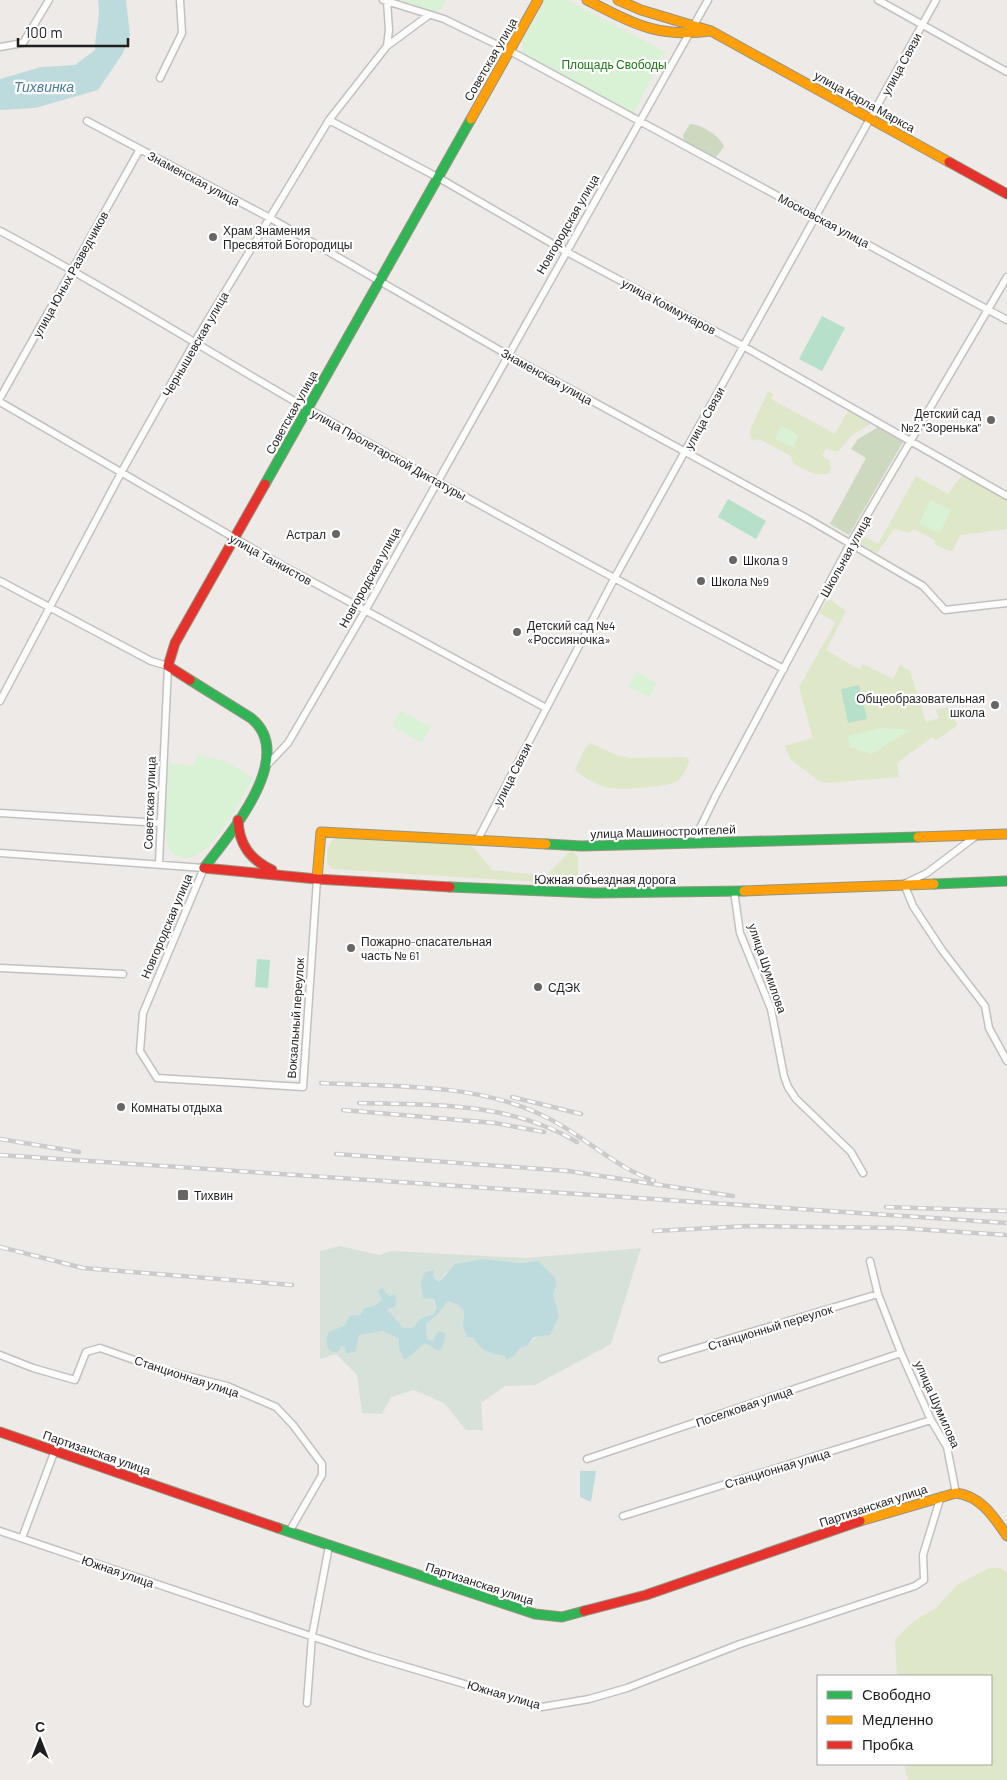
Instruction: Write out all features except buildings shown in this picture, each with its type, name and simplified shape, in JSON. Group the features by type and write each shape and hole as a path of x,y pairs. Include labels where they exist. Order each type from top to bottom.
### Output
{"main road":[{"name":"Советская улица","path":"168,666 175,643 538,0"},
{"path":"587,0 648,30 667,35 712,32"},
{"name":"улица Карла Маркса","path":"618,0 653,15 694,23 1007,194"},
{"path":"168,666 250,717 259,725 266,740 268,764"},
{"name":"Новгородская улица","path":"204,868 238,819 258,786 268,764"},
{"path":"238,819 238,835 245,850 259,864 280,874"},
{"name":"улица Машиностроителей","path":"321,832 582,846 1007,834"},
{"name":"Вокзальный переулок","path":"317,879 321,832"},
{"name":"Южная объездная дорога","path":"204,868 317,879 556,892 734,891 1007,881"},
{"name":"Партизанская улица","path":"0,1432 329,1546 535,1614 562,1617 646,1595 869,1518 956,1493"},
{"path":"956,1493 966,1493 990,1513 1007,1536"}],"street":[{"path":"0,47 23,43 48,0"},
{"path":"160,78 182,33 180,0"},
{"path":"387,46 389,30 385,1 444,19 510,51 640,120 708,0"},
{"path":"878,0 1007,72"},
{"name":"улица Связи","path":"478,839 614,579 936,0"},
{"name":"Чернышевская улица","path":"0,701 122,471 194,343 329,120 387,46 429,15"},
{"name":"улица Коммунаров","path":"329,120 439,178 565,251 744,346 1007,496"},
{"name":"Московская улица","path":"640,120 1007,320"},
{"name":"Новгородская улица","path":"268,764 288,743 365,611 436,481 640,120"},
{"name":"Знаменская улица","path":"87,121 270,218 508,355 850,544 923,586 945,610 1007,603"},
{"name":"улица Юных Разведчиков","path":"0,398 140,149"},
{"name":"улица Пролетарской Диктатуры","path":"0,231 73,269 194,343 436,481 614,579 784,669"},
{"name":"Школьная улица","path":"697,842 700,828 715,797 850,544 1007,277"},
{"name":"улица Танкистов","path":"0,402 122,471 234,538 546,708"},
{"path":"0,580 151,661 168,666"},
{"name":"Советская улица","path":"159,863 168,666"},
{"path":"0,813 160,823"},
{"path":"977,835 927,873 904,884 913,906 942,950 985,1006 990,1028 1007,1061"},
{"path":"0,853 159,863 204,868"},
{"name":"Новгородская улица","path":"140,1050 143,1013 204,868"},
{"name":"Вокзальный переулок","path":"140,1050 157,1078 303,1087 317,879"},
{"name":"улица Шумилова","path":"734,891 740,933 771,1009 784,1076 788,1087 796,1099 851,1152 863,1173"},
{"path":"0,968 123,974"},
{"name":"улица Шумилова","path":"870,1262 878,1294 902,1353 931,1420 947,1447 956,1493"},
{"name":"Станционный переулок","path":"662,1359 878,1294"},
{"name":"Станционная улица","path":"0,1355 33,1368 75,1380 86,1352 100,1348 160,1369 227,1386 276,1407 293,1424 322,1464 322,1475 289,1532"},
{"name":"Поселковая улица","path":"587,1459 902,1353"},
{"name":"Станционная улица","path":"623,1516 931,1420"},
{"path":"22,1538 55,1450"},
{"name":"Южная улица","path":"0,1531 370,1656 542,1706 589,1699 626,1688 740,1644 915,1586 924,1580 924,1555 941,1496"},
{"path":"307,1703 312,1636 329,1546"}],"green space":[{"path":"394,0 446,0 439,11 436,12"},
{"name":"Площадь Свободы","path":"546,0 567,0 665,52 633,114 523,53 522,41"},
{"path":"690,124 705,129 719,139 724,147 716,157 706,154 684,141 683,135"},
{"path":"822,316 845,328 822,371 799,359"},
{"path":"768,391 774,394 771,399 835,434 849,409 871,421 871,424 852,435 838,452 826,448 822,456 830,461 831,469 828,474 814,474 793,463 791,456 759,439 754,441 751,438 750,430"},
{"path":"781,426 799,435 793,447 775,439"},
{"path":"880,426 902,439 903,442 849,535 830,524 866,458 851,449 858,439"},
{"path":"962,475 1007,500 1007,529 960,535 953,550 950,551 935,545 935,540 914,529 910,533 894,529 877,553 858,542 861,535 878,544 916,476 948,494"},
{"path":"728,499 766,521 756,539 718,517"},
{"path":"930,500 951,510 940,533 919,524"},
{"path":"831,600 846,611 826,650 860,670 863,664 893,679 900,665 910,671 926,722 939,718 936,710 946,707 952,710 957,726 936,740 932,737 897,763 899,777 826,783 818,780 790,759 785,746 813,738 799,687 836,622 819,613 826,602"},
{"path":"636,672 657,683 650,697 628,687"},
{"path":"859,685 867,719 848,723 841,689"},
{"path":"401,711 430,727 422,743 392,726"},
{"path":"881,728 910,730 872,754 850,747 848,736"},
{"path":"590,743 616,755 629,758 685,757 689,759 689,762 680,778 670,784 643,788 610,788 591,781 575,770 585,748"},
{"path":"197,754 225,761 253,778 233,814 214,840 204,850 194,856 183,858 171,851 168,847 166,836 167,763 194,766"},
{"path":"340,837 467,843 474,848 492,870 541,875 547,874 572,850 578,857 578,878 570,884 332,869 327,863 328,850 332,841"},
{"path":"257,959 270,960 268,988 255,987"},
{"path":"989,1568 1000,1568 1007,1573 1007,1780 908,1780 904,1765 992,1765 992,1675 897,1675 895,1639 914,1621 936,1608 957,1585"}],"shaded area":[{"path":"340,1246 379,1255 391,1251 527,1258 641,1248 611,1344 535,1385 505,1386 481,1403 483,1430 466,1430 444,1403 414,1390 391,1397 382,1414 362,1413 357,1375 336,1354 320,1359 320,1251","holes":["483,1259 521,1263 538,1261 556,1286 553,1294 559,1316 527,1346 520,1348 514,1356 506,1359 505,1356 487,1352 463,1327 464,1312 458,1305 448,1301 438,1314 426,1324 427,1339 432,1341 399,1349 399,1339 383,1331 359,1335 356,1351 341,1346 364,1308 375,1306 382,1300 378,1291 389,1296 396,1294 386,1309 403,1328 415,1327 421,1318 434,1314 435,1309 432,1296 421,1282 425,1272 433,1270 433,1277 439,1282 445,1273"]}],"water":[{"name":"Тихвинка","path":"98,0 126,0 130,35 123,53 98,90 35,108 0,110 0,79 41,67 75,65 95,50 99,13"},
{"path":"483,1259 521,1263 538,1261 555,1278 556,1286 553,1294 559,1316 550,1335 534,1337 527,1346 520,1348 514,1356 506,1360 505,1356 486,1351 474,1338 467,1337 463,1327 464,1312 458,1305 448,1301 438,1314 426,1324 427,1339 432,1341 439,1331 446,1334 442,1348 438,1351 425,1343 405,1360 399,1349 399,1339 383,1331 359,1335 356,1351 346,1354 345,1347 341,1346 338,1352 332,1352 328,1347 329,1332 344,1326 350,1316 360,1315 364,1308 374,1306 382,1300 378,1291 382,1288 389,1296 396,1294 395,1307 387,1309 403,1328 414,1327 421,1318 434,1314 436,1307 434,1299 423,1298 421,1281 425,1272 434,1270 433,1277 439,1282 455,1264"},
{"path":"580,1471 596,1471 591,1502 580,1497"}],"railway":[{"path":"321,1083 430,1088 484,1096 510,1103 547,1118 569,1130 626,1168 654,1181"},
{"path":"512,1097 581,1114"},
{"path":"359,1103 415,1104 471,1108 499,1113 526,1119 552,1129 577,1142"},
{"path":"343,1110 495,1123 544,1132"},
{"path":"0,1139 79,1152"},
{"path":"336,1154 568,1171 733,1196"},
{"path":"0,1155 1007,1223"},
{"path":"886,1207 1007,1211"},
{"path":"654,1231 749,1226 905,1228"},
{"path":"899,1228 1007,1235"},
{"path":"0,1247 83,1268 292,1285"}],"traffic: fast":[{"path":"265,484 471,119"},
{"path":"190,680 251,718 264,734 267,753 263,773 254,795 242,816 204,868"},
{"path":"546,844 582,846 918,837"},
{"path":"934,884 1007,881"},
{"path":"450,887 594,893 744,891"},
{"path":"278,1528 535,1614 562,1617 584,1611"}],"traffic: slow":[{"path":"471,119 538,0"},
{"path":"587,0 633,22 660,31 692,33 711,31"},
{"path":"618,0 641,10 711,31 949,162"},
{"path":"317,879 321,832 546,844"},
{"path":"918,837 1007,834"},
{"path":"744,891 934,884"},
{"path":"860,1521 956,1493 973,1498 986,1508 1007,1536"}],"traffic: jam":[{"path":"949,162 1007,194"},
{"path":"190,680 168,666 175,643 265,484"},
{"path":"238,820 243,844 247,850 264,866 272,870"},
{"path":"204,868 317,879 450,887"},
{"path":"0,1432 278,1528"},
{"path":"584,1611 646,1595 860,1521"}],"place":[{"name":"Храм Знамения Пресвятой Богородицы","path":"213,237"},
{"name":"Детский сад №2 \"Зоренька\"","path":"991,420"},
{"name":"Астрал","path":"336,534"},
{"name":"Школа 9","path":"733,560"},
{"name":"Школа №9","path":"701,581"},
{"name":"Детский сад №4 «Россияночка»","path":"517,632"},
{"name":"Общеобразовательная школа","path":"995,705"},
{"name":"Пожарно-спасательная часть № 61","path":"351,948"},
{"name":"СДЭК","path":"538,987"},
{"name":"Комнаты отдыха","path":"121,1107"},
{"name":"Тихвин","path":"183,1195"}]}
